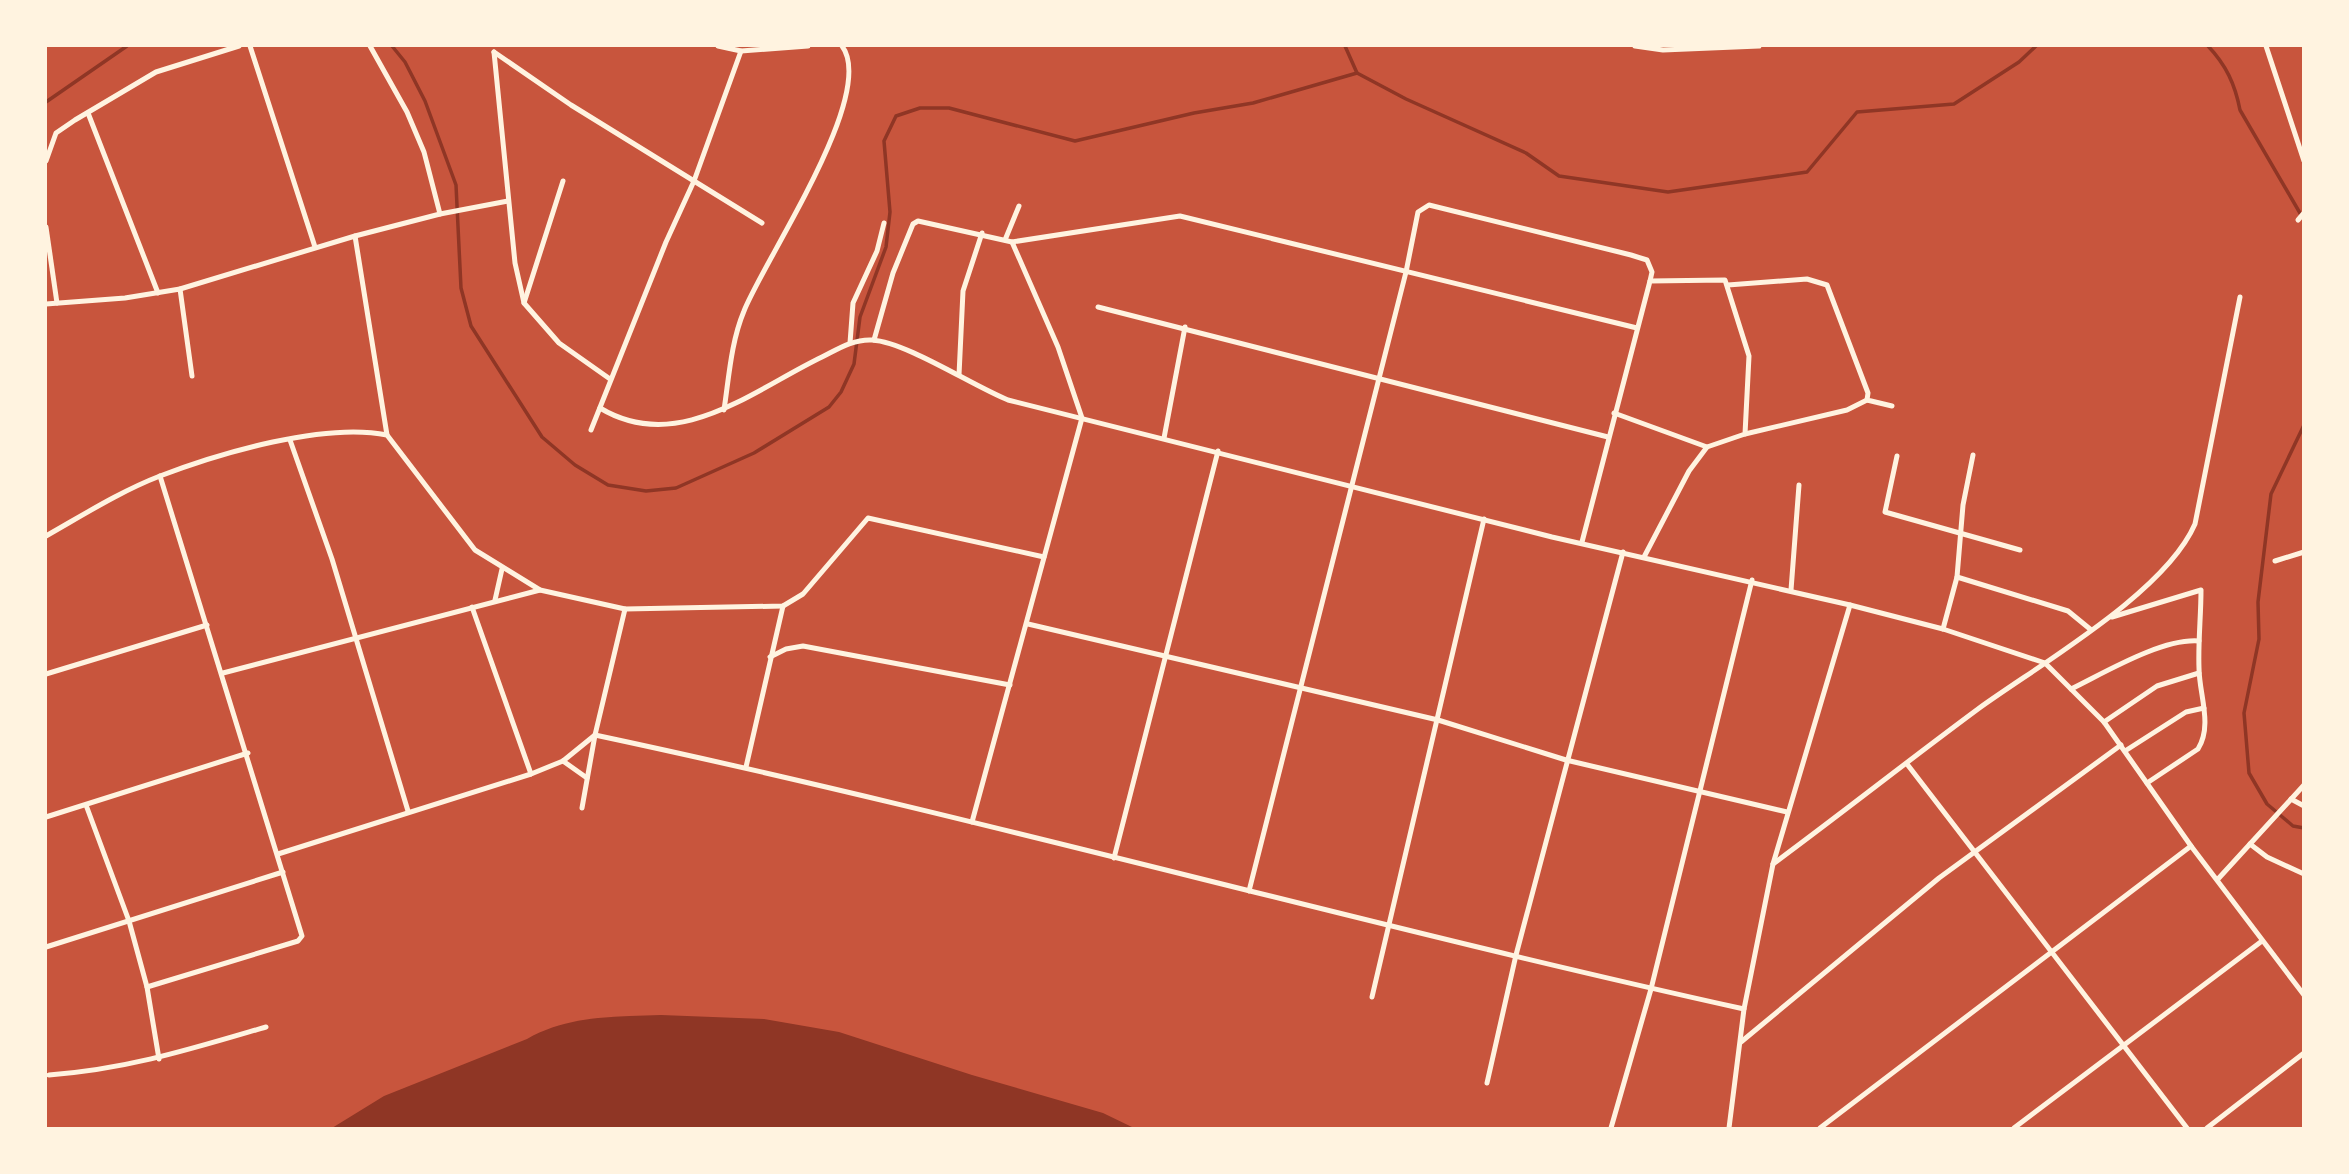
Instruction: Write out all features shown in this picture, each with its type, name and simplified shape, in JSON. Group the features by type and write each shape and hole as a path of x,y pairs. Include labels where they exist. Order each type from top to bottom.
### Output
{"street":[{"path":"46,162 56,133 156,72 239,46"},
{"path":"250,46 315,247"},
{"path":"370,46 416,132 440,214"},
{"path":"718,46 741,51 808,46"},
{"path":"724,410 736,335 744,309 815,174 839,119 848,62 842,46"},
{"path":"1635,46 1662,50 1759,46"},
{"path":"2266,46 2304,161"},
{"path":"591,430 694,181 741,51"},
{"path":"610,379 559,343 524,303 508,201 494,52 571,105 762,223"},
{"path":"88,113 158,293"},
{"path":"524,303 563,181"},
{"path":"48,304 180,289 355,236 440,214 508,201"},
{"path":"1249,891 1350,483 1406,272 1418,212 1429,205 1647,260 1651,272 1650,281 1582,542"},
{"path":"972,822 1082,418 1058,348 1008,241 1019,206"},
{"path":"872,340 893,273 913,224 926,221 1008,241 1180,216 1636,328"},
{"path":"853,342 853,303 877,251 884,223"},
{"path":"46,227 58,303"},
{"path":"959,375 963,291 982,233"},
{"path":"355,236 387,435 475,550 540,590 625,609 783,606 803,594 868,518 1044,557"},
{"path":"1650,281 1720,279 1728,285 1749,356 1745,434"},
{"path":"1728,285 1807,279 1827,285 1868,393 1867,400"},
{"path":"180,289 192,376"},
{"path":"2110,618 2174,560 2185,546 2195,524 2240,297"},
{"path":"1098,307 1185,327 1608,437"},
{"path":"1164,438 1185,327"},
{"path":"600,408 614,416 638,423 690,422 724,410 774,380 853,342 872,340 959,375 1008,400 1350,483 1484,519 1752,580 1943,629 2045,663 2104,722 2191,846 2304,995"},
{"path":"1644,557 1689,471 1707,447 1832,411 1847,410 1867,400 1892,406"},
{"path":"1614,413 1707,447"},
{"path":"46,536 160,476 323,433 367,431 387,435"},
{"path":"290,440 332,559 353,636 408,811"},
{"path":"1114,858 1218,451"},
{"path":"1943,629 1957,577 1963,505 1973,455"},
{"path":"1897,456 1885,512 2020,550"},
{"path":"147,987 298,941 301,929 160,476"},
{"path":"1791,590 1799,485"},
{"path":"1372,997 1484,519"},
{"path":"1487,1083 1516,955 1623,552"},
{"path":"2275,561 2304,552"},
{"path":"495,600 502,569"},
{"path":"1957,577 2068,611 2090,629"},
{"path":"1611,1129 1651,989 1752,580"},
{"path":"223,673 353,636 540,590"},
{"path":"1773,864 2090,629 2110,618 2201,590 2199,673 2205,725 2203,742 2198,749 2147,783"},
{"path":"1730,1129 1744,1009 1773,864 1850,605"},
{"path":"746,767 769,657 783,606"},
{"path":"472,607 531,774"},
{"path":"582,808 595,734 625,609"},
{"path":"1028,624 1438,720 1566,760 1787,812"},
{"path":"46,674 207,625"},
{"path":"2071,689 2179,642 2199,641"},
{"path":"769,657 786,649 803,646 1010,685"},
{"path":"2104,722 2157,686 2199,673"},
{"path":"1741,1042 1974,852 2123,748 2186,712 2203,708"},
{"path":"278,854 531,774 563,761 595,734"},
{"path":"595,734 746,767 1651,989 1744,1009"},
{"path":"46,817 248,753"},
{"path":"563,761 587,778"},
{"path":"1907,764 2187,1129"},
{"path":"2218,879 2304,785"},
{"path":"2291,799 2304,806"},
{"path":"86,805 129,921 147,987 159,1059"},
{"path":"2250,844 2267,857 2304,874"},
{"path":"1820,1129 2053,954 2191,846"},
{"path":"46,947 283,872"},
{"path":"2014,1129 2262,941"},
{"path":"49,1075 105,1071 159,1059 265,1027"},
{"path":"2207,1129 2304,1053"}],"shaded area":[{"path":"661,1015 764,1019 839,1032 1103,1113 1134,1128 332,1128 384,1096 559,1025 609,1017"}],"waterway":[{"path":"46,102 127,46"},
{"path":"392,46 405,62 425,101 456,185 461,288 471,326 542,437 575,465 608,485 646,491 676,488 754,453 829,407 841,392 854,364 860,317 886,247 890,212 884,141 896,116 920,108 949,108 1075,141 1194,113 1253,103 1357,73 1406,99 1526,153 1559,176 1668,192 1807,172 1857,112 1954,104 2019,62 2036,46"},
{"path":"1345,46 1357,73"},
{"path":"2208,46 2225,68 2240,110 2304,220"},
{"path":"2304,425 2271,494 2258,602 2259,639 2244,713 2249,773 2267,804 2293,826 2304,828"}]}
